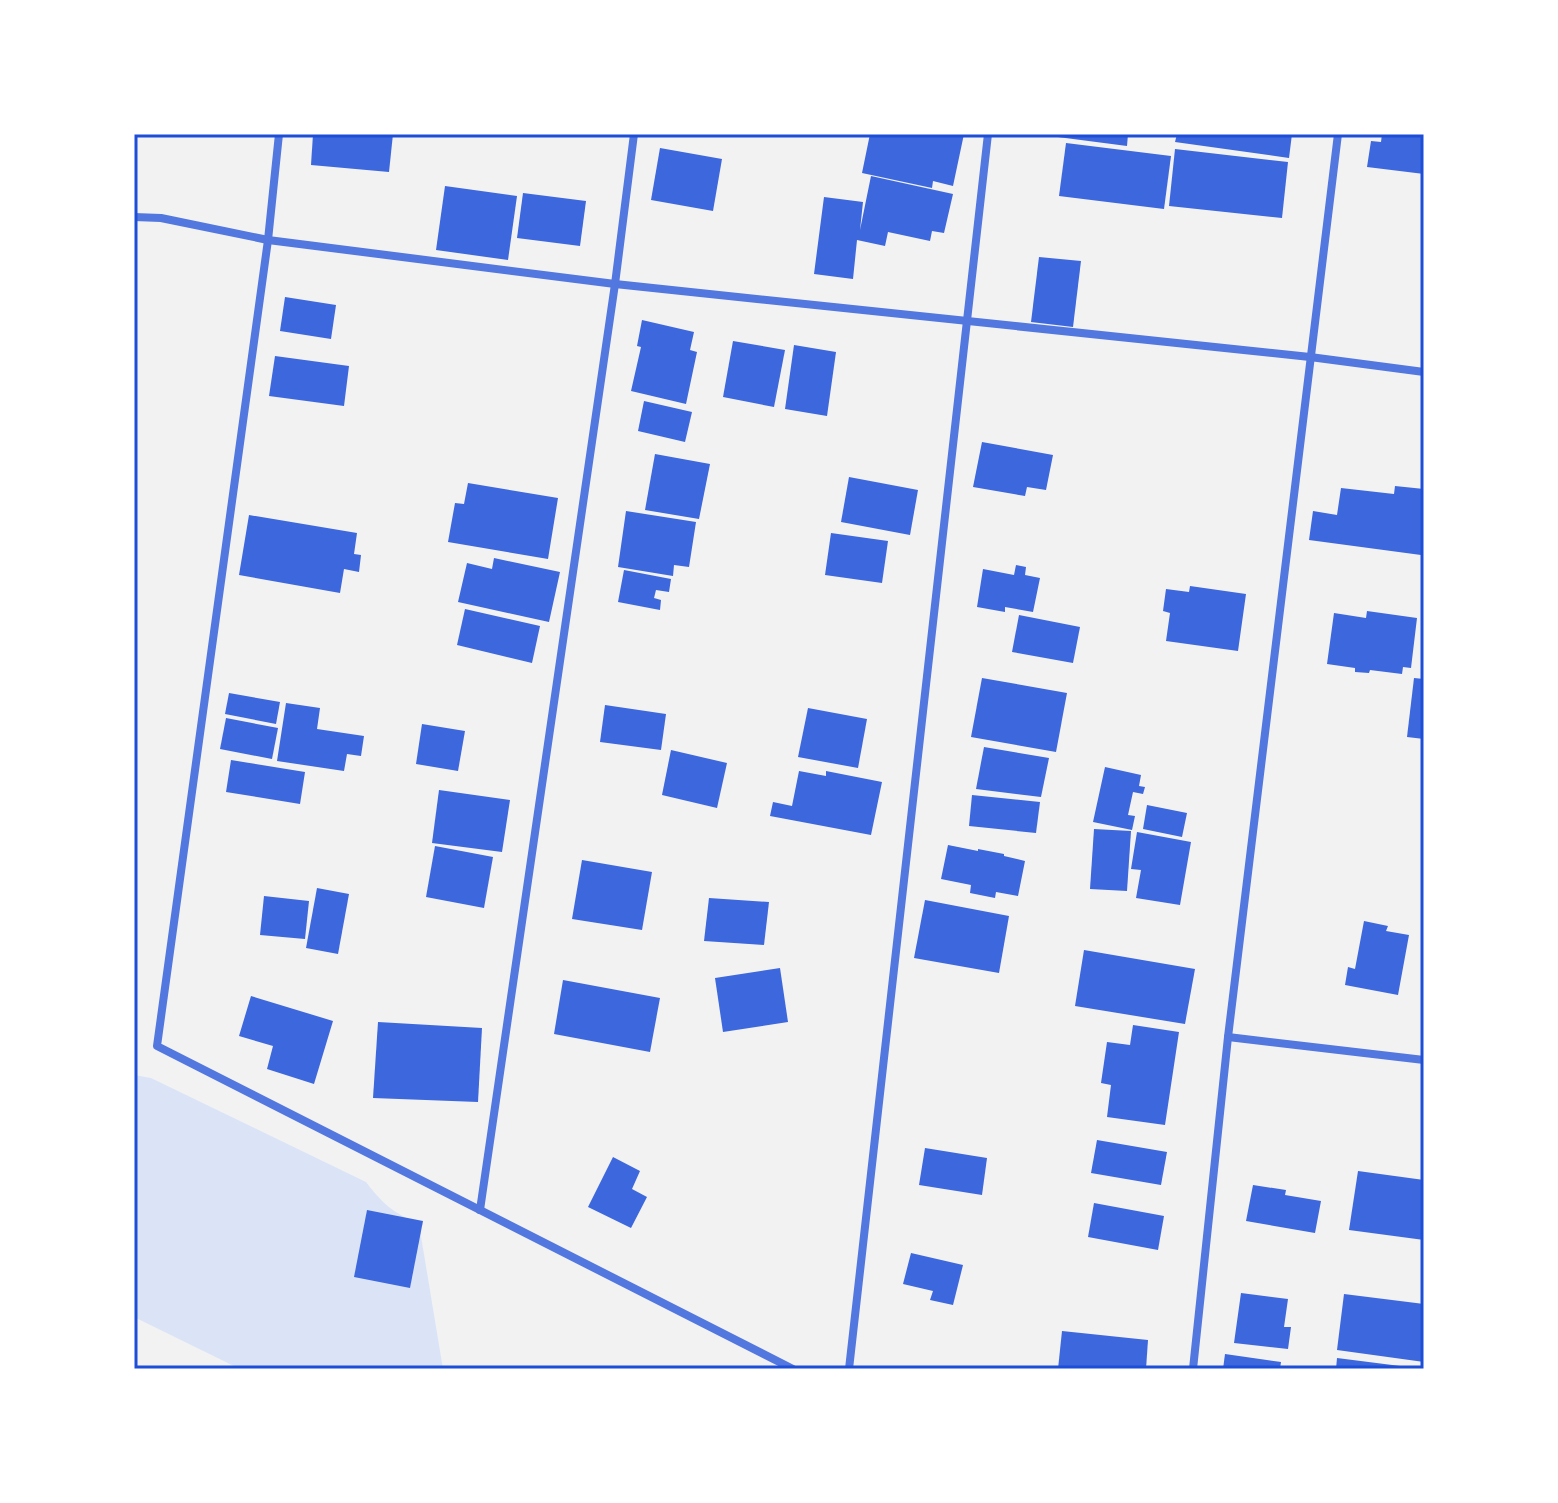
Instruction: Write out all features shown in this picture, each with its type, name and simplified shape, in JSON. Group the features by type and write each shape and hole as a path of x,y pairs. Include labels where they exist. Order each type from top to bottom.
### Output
{"street":[{"path":"279,134 268,240 157,1046 793,1369"},
{"path":"480,1210 615,284 634,134"},
{"path":"849,1369 988,134"},
{"path":"1193,1369 1228,1037 1338,134"},
{"path":"134,217 161,218 268,240 615,284 1310,357 1424,372"},
{"path":"1228,1037 1424,1060"}],"shaded area":[{"path":"134,1075 151,1078 366,1182 389,1207 419,1224 443,1369 240,1369 134,1317"}],"building":[{"path":"313,134 393,134 389,172 311,165"},
{"path":"870,134 964,134 953,186 933,181 932,188 862,173"},
{"path":"1050,134 1128,134 1127,146"},
{"path":"1177,134 1292,134 1289,158 1175,142"},
{"path":"1382,134 1424,134 1424,174 1367,167 1371,141 1381,142"},
{"path":"1066,143 1171,156 1164,209 1059,196"},
{"path":"660,148 722,159 713,211 651,200"},
{"path":"1175,149 1288,162 1282,218 1169,206"},
{"path":"871,176 953,194 944,233 932,231 930,241 888,232 885,246 857,240 853,279 814,274 824,197 863,202 860,230"},
{"path":"445,186 517,196 508,260 436,250"},
{"path":"523,193 586,201 580,246 517,238"},
{"path":"1039,257 1081,261 1073,327 1031,322"},
{"path":"285,297 336,305 331,339 280,331"},
{"path":"642,320 694,332 690,350 697,352 686,404 631,391 641,347 637,346"},
{"path":"733,341 785,350 774,407 723,397"},
{"path":"794,345 836,352 827,416 785,409"},
{"path":"275,356 349,366 344,406 269,396"},
{"path":"644,401 692,412 685,442 638,431"},
{"path":"982,442 1053,455 1046,490 1027,487 1025,496 973,487"},
{"path":"655,454 710,464 699,519 645,510"},
{"path":"849,477 918,490 910,535 841,522"},
{"path":"468,483 558,498 548,559 448,542 455,503 464,504"},
{"path":"1395,486 1424,489 1421,555 1309,540 1313,511 1337,515 1341,488 1394,494"},
{"path":"626,511 696,522 689,567 674,565 673,576 618,567"},
{"path":"249,515 357,533 354,554 361,555 359,572 344,569 340,593 239,575"},
{"path":"831,533 888,541 882,583 825,575"},
{"path":"494,558 560,572 549,622 458,602 467,563 492,569"},
{"path":"1016,565 1026,567 1025,575 1040,578 1033,612 1005,607 1005,612 977,607 983,569 1014,575"},
{"path":"624,570 671,579 669,592 656,590 654,598 661,600 660,610 618,602"},
{"path":"1190,586 1246,594 1238,651 1166,641 1170,613 1163,611 1166,589 1189,592"},
{"path":"465,609 540,626 532,663 457,645"},
{"path":"1367,611 1417,618 1411,668 1403,667 1402,674 1370,670 1369,673 1355,672 1355,668 1327,664 1334,613 1366,618"},
{"path":"1019,615 1080,627 1073,663 1012,652"},
{"path":"982,678 1067,693 1056,752 971,737"},
{"path":"1414,678 1424,679 1424,739 1407,737"},
{"path":"229,693 280,702 276,724 225,714"},
{"path":"286,703 320,708 317,729 364,736 361,756 347,754 344,771 277,761"},
{"path":"605,705 666,714 661,750 600,742"},
{"path":"808,708 867,719 858,768 798,757"},
{"path":"226,718 278,728 272,759 220,749"},
{"path":"422,724 465,731 458,771 416,764"},
{"path":"984,747 1049,758 1041,797 976,789"},
{"path":"671,750 727,763 717,808 662,795"},
{"path":"231,760 305,772 300,804 226,792"},
{"path":"1105,767 1141,775 1139,786 1145,787 1143,794 1133,792 1128,815 1135,816 1132,830 1093,822"},
{"path":"799,771 826,776 826,771 882,782 871,835 770,816 773,802 792,806"},
{"path":"439,790 510,800 502,852 432,843"},
{"path":"972,795 1040,802 1036,833 969,826"},
{"path":"1147,805 1187,813 1182,837 1143,829"},
{"path":"1094,829 1131,831 1127,891 1090,889"},
{"path":"1137,832 1191,842 1180,905 1136,898 1141,870 1131,869"},
{"path":"948,845 1004,854 1025,861 1018,896 996,892 995,898 970,893 971,885 941,879"},
{"path":"435,846 493,857 484,908 426,897"},
{"path":"582,860 652,872 642,930 572,919"},
{"path":"317,888 349,894 338,954 306,948"},
{"path":"264,896 309,901 305,939 260,935"},
{"path":"709,898 769,902 764,945 704,941"},
{"path":"925,900 1009,916 999,973 914,958"},
{"path":"1364,921 1388,926 1386,931 1409,935 1398,995 1345,985 1348,967 1355,969"},
{"path":"1084,950 1195,969 1185,1024 1075,1006"},
{"path":"780,968 788,1022 723,1032 715,978"},
{"path":"563,980 660,998 650,1052 554,1034"},
{"path":"251,996 333,1021 314,1084 267,1069 273,1046 239,1036"},
{"path":"378,1022 482,1028 478,1102 373,1098"},
{"path":"1133,1025 1179,1032 1165,1125 1107,1117 1111,1085 1101,1083 1107,1042 1130,1045"},
{"path":"1097,1140 1167,1152 1161,1185 1091,1173"},
{"path":"925,1148 987,1158 982,1195 919,1185"},
{"path":"613,1157 640,1171 632,1189 647,1197 631,1228 588,1207"},
{"path":"1358,1171 1424,1180 1424,1240 1349,1230"},
{"path":"1253,1185 1286,1190 1285,1195 1321,1201 1315,1233 1246,1221"},
{"path":"1094,1203 1164,1216 1158,1250 1088,1237"},
{"path":"367,1210 423,1221 410,1288 354,1277"},
{"path":"911,1253 963,1265 953,1305 930,1300 933,1291 903,1284"},
{"path":"1241,1293 1288,1299 1284,1327 1291,1327 1288,1349 1234,1343"},
{"path":"1344,1294 1424,1304 1424,1362 1337,1350"},
{"path":"1062,1331 1148,1340 1146,1369 1058,1369"},
{"path":"1225,1354 1281,1362 1280,1369 1223,1369"},
{"path":"1337,1358 1408,1367 1408,1369 1336,1369"}]}
